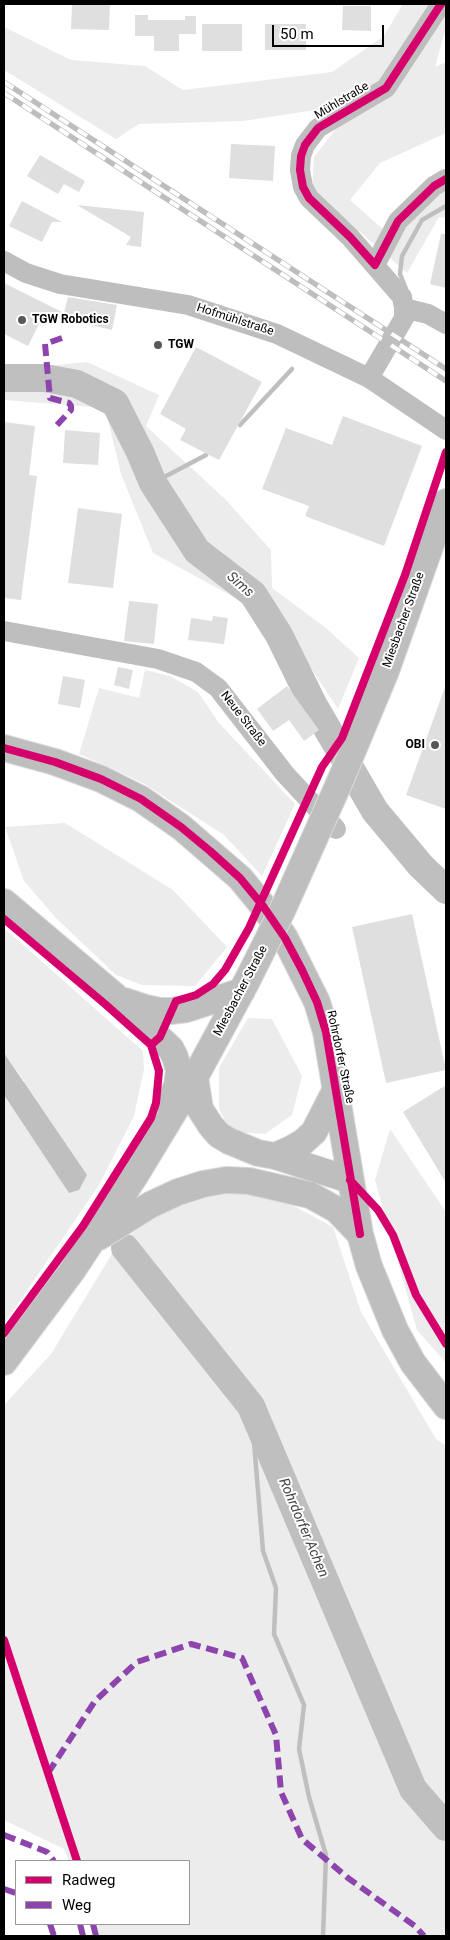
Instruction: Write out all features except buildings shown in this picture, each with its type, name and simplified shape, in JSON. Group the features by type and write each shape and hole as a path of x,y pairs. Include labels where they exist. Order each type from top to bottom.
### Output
{"main road":[{"name":"Miesbacher Straße","path":"4,1362 50,1301 135,1176 195,1077 245,986 282,911 342,779 386,671 446,502"},
{"name":"Rohrdorfer Straße","path":"4,748 101,779 141,799 181,827 240,878 263,906 285,938 317,1002 326,1032 360,1234 369,1266 395,1330 413,1363 446,1406"},
{"path":"4,902 115,996 176,1057 179,1070 177,1085 167,1110 140,1154 135,1176"},
{"path":"115,996 146,1008 171,1011 188,1009 245,986"},
{"path":"195,1077 200,1109 219,1135 258,1153 275,1156 351,1185"},
{"path":"275,1156 303,1142 314,1132 336,1087"},
{"path":"92,1241 150,1205 178,1192 202,1184 226,1180 249,1181 310,1195 337,1210 360,1234"},
{"path":"310,1195 338,1193 351,1185"}],"street":[{"name":"Mühlstraße","path":"404,308 402,297 375,265 350,237 309,198 303,187 300,170 301,156 305,145 318,128 386,88 441,4"},
{"path":"375,265 398,221 434,186 446,179"},
{"name":"Hofmühlstraße","path":"4,261 26,273 60,284 188,305 278,334 369,378 446,430"},
{"path":"369,378 398,330 404,318 404,308 428,314 446,324"},
{"name":"Neue Straße","path":"4,631 158,659 196,672 218,688 285,774 336,829"}],"shaded area":[{"path":"403,4 446,4 446,27 435,67 446,62 446,133 380,163 350,200 385,231 446,190 446,218 439,217 407,273 312,190 314,157 355,104 243,121 139,124 116,139 4,70 4,27 71,60 145,66 183,90 332,72 384,36"},
{"path":"87,362 159,395 146,426 225,499 271,550 272,588 326,628 359,658 338,709 281,623 153,553 121,474 105,408 4,400 4,367 37,367"},
{"path":"145,670 170,676 198,692 219,723 295,804 262,876 224,835 143,783 79,754 99,688 139,698"},
{"path":"65,823 173,890 227,947 195,986 142,985 116,975 56,918 24,881 5,827"},
{"path":"4,928 143,1051 144,1069 134,1116 99,1185 4,1324 4,1095 8,1100 24,1081 4,1053"},
{"path":"248,1018 272,1019 302,1076 292,1115 265,1134 231,1132 219,1109 219,1068"},
{"path":"4,1053 87,1175 79,1190 69,1193 4,1095"},
{"path":"390,1129 446,1212 446,1363 417,1330 375,1180"},
{"path":"218,1188 279,1198 333,1227 361,1312 436,1439 446,1446 446,1936 95,1936 90,1925 190,1925 190,1860 69,1860 64,1849 4,1820 4,1405 51,1354 115,1249 150,1217"}],"waterway":[{"path":"406,289 400,274 402,256 422,220 446,206"},
{"path":"240,425 292,369"},
{"name":"Sims","path":"4,378 45,378 77,384 115,403 140,452 153,483 197,551 253,594 279,635 313,704 375,811 421,866 446,890"},
{"path":"153,483 206,455"},
{"name":"Rohrdorfer Achen","path":"125,1248 251,1406 413,1789 446,1827"},
{"path":"251,1406 263,1551 276,1588 274,1634 304,1705 299,1749 309,1797 326,1855 323,1936"}],"railway":[{"path":"4,82 446,369"},
{"path":"4,93 446,381"}],"marked path":[{"path":"57,425 71,410 71,406 69,403 50,398 45,344 62,338"},
{"path":"48,1773 95,1701 137,1662 191,1644 242,1658 276,1735 281,1792 302,1839 348,1878 415,1926 424,1936"},
{"path":"4,1835 47,1852 53,1860"},
{"path":"4,1889 15,1893"},
{"path":"50,1925 54,1936"},
{"path":"80,1925 83,1936"},
{"path":"93,1925 96,1936"}],"cycle path":[{"path":"441,4 386,88 318,128 305,145 301,156 300,170 303,187 309,198 350,237 375,265 398,221 434,186 446,179"},
{"path":"151,1045 160,1037 176,1001 196,995 213,984 225,970 249,928 322,767 342,738 405,575 446,452"},
{"path":"4,748 55,762 101,779 141,799 181,827 210,851 240,878 263,906 285,938 302,970 317,1002 326,1032 360,1234"},
{"path":"4,919 151,1045 159,1071 156,1103 151,1118 83,1226 4,1333"},
{"path":"350,1180 378,1210 393,1235 416,1295 446,1344"},
{"path":"4,1640 77,1860"}],"place":[{"name":"TGW Robotics","path":"22,320"},
{"name":"TGW","path":"158,345"},
{"name":"OBI","path":"435,745"}]}
